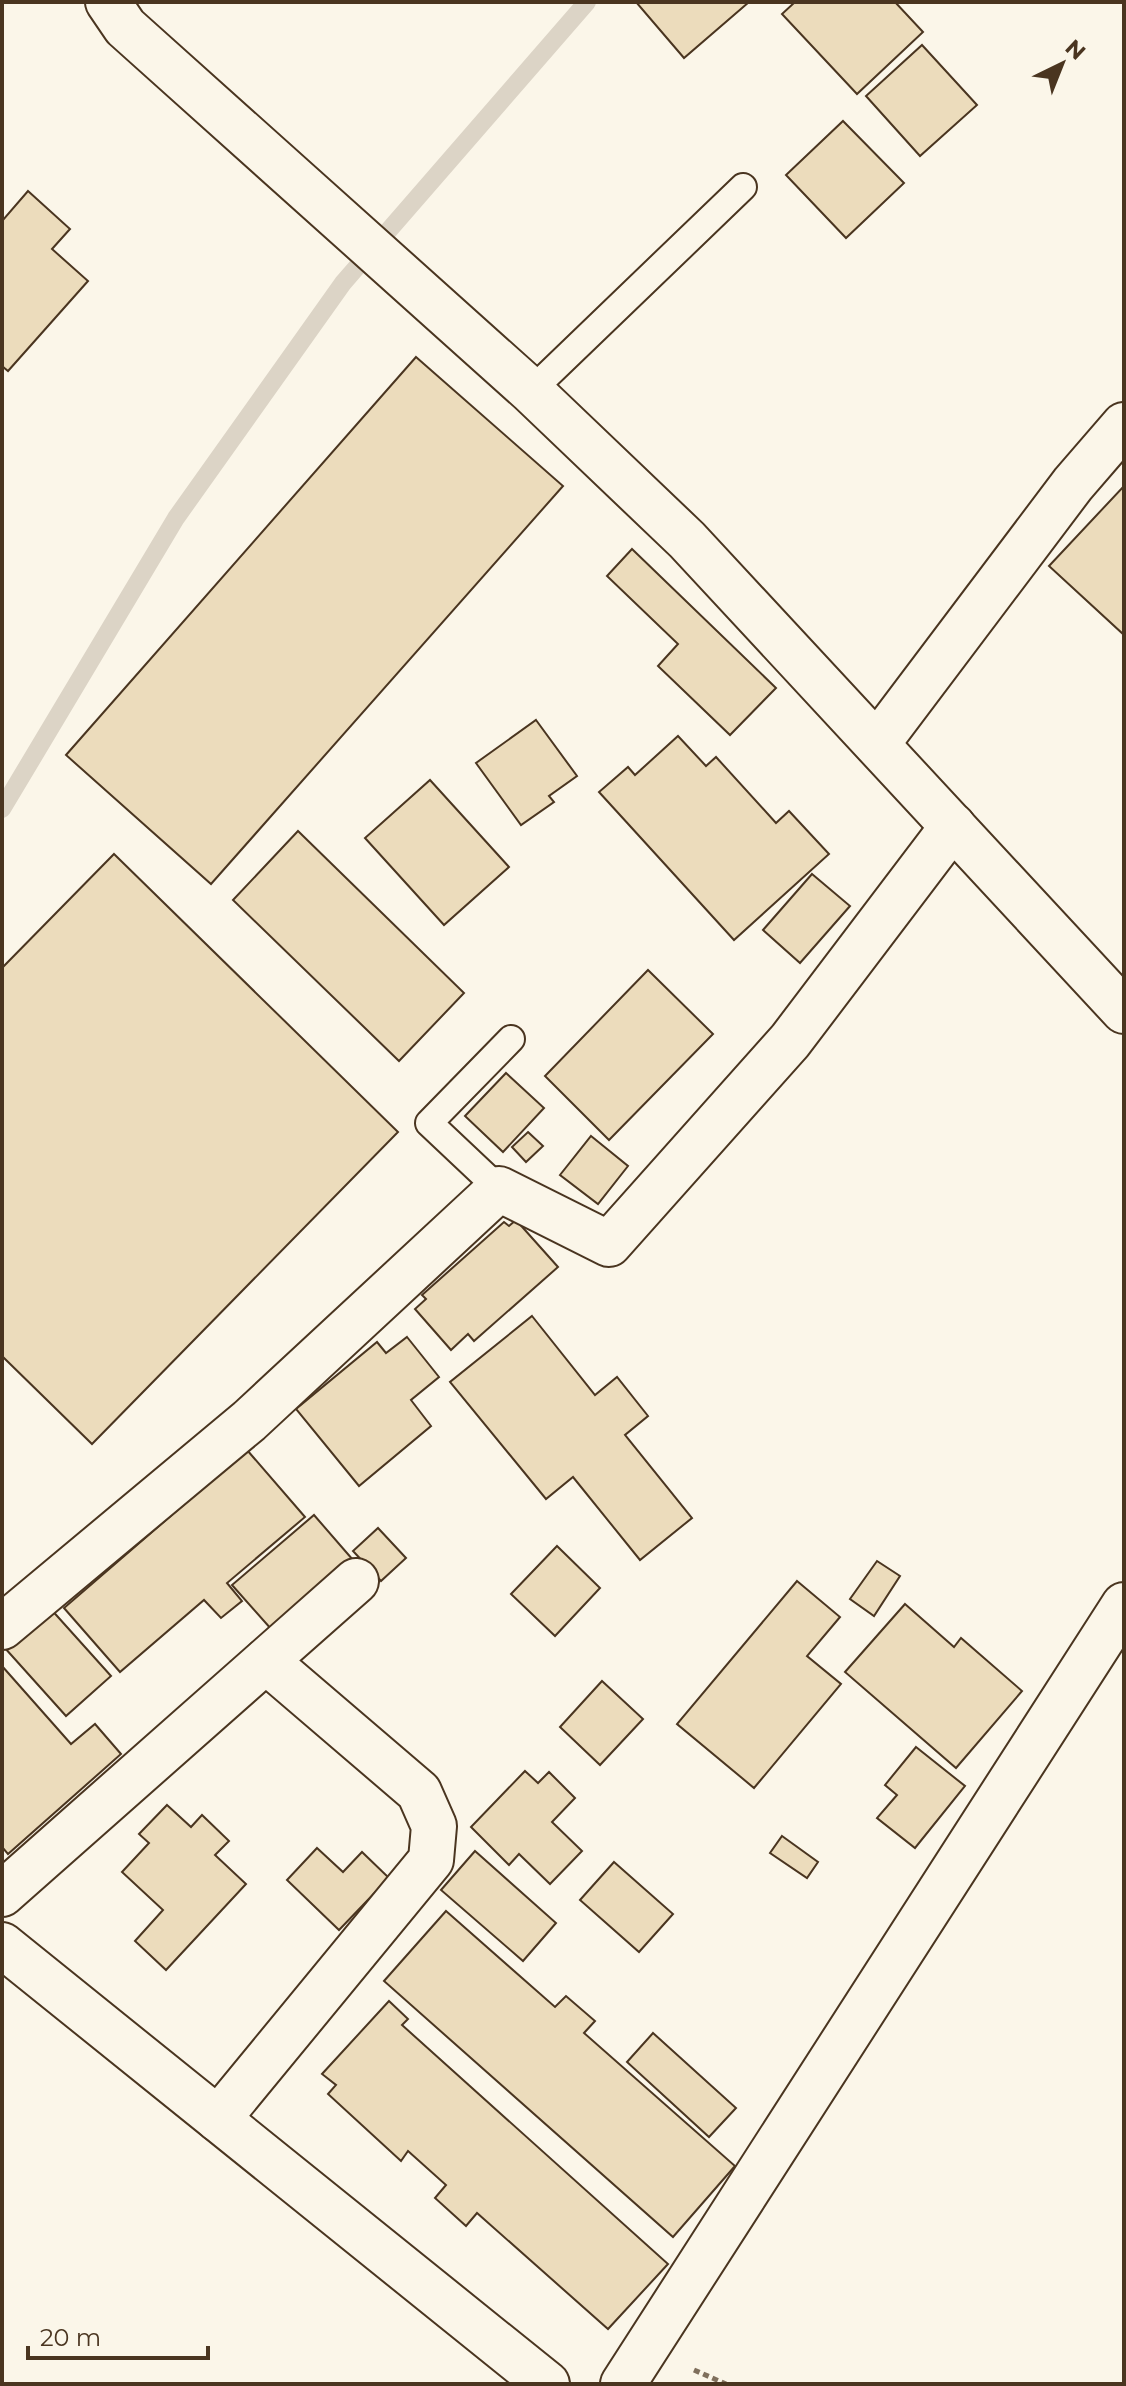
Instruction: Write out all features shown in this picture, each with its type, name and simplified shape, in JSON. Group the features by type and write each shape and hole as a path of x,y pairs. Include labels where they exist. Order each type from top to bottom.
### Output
{"street":[{"path":"108,2 125,27 531,391 687,540 1124,1011"},
{"path":"877,744 1073,484 1124,425"},
{"path":"2,1627 249,1421 499,1189 609,1244 790,1041 953,826"},
{"path":"2,1894 356,1581"},
{"path":"623,2384 1124,1605"},
{"path":"218,2119 431,1860 434,1826 419,1792 266,1661"},
{"path":"2,1945 547,2384"}],"lane":[{"path":"531,391 743,187"},
{"path":"499,1189 429,1123 511,1039"}],"building":[{"path":"636,2 749,2 684,58"},
{"path":"795,2 895,2 923,32 857,94 782,14"},
{"path":"922,45 977,105 920,156 866,96"},
{"path":"843,121 904,183 846,238 786,175"},
{"path":"28,191 70,229 52,249 88,281 8,371 2,366 2,221"},
{"path":"416,357 563,486 211,884 66,755"},
{"path":"1124,486 1124,633 1123,634 1049,566"},
{"path":"632,549 776,688 730,735 658,666 678,644 607,576"},
{"path":"536,720 577,776 549,796 554,802 521,825 476,763"},
{"path":"678,736 706,766 716,757 776,823 789,811 829,854 734,940 599,792 628,767 635,775"},
{"path":"430,780 509,867 444,925 365,838"},
{"path":"298,831 464,993 399,1061 233,900"},
{"path":"114,854 398,1132 92,1444 2,1356 2,968"},
{"path":"812,874 850,906 800,963 763,930"},
{"path":"648,970 713,1034 609,1140 545,1076"},
{"path":"506,1073 544,1108 503,1152 465,1116"},
{"path":"528,1132 543,1146 526,1162 512,1147"},
{"path":"591,1136 628,1166 598,1204 560,1175"},
{"path":"516,1220 558,1267 474,1341 468,1334 451,1350 415,1309 426,1299 422,1295 504,1222 509,1226"},
{"path":"532,1316 595,1395 617,1377 648,1416 625,1435 692,1518 640,1560 573,1477 546,1499 450,1382"},
{"path":"407,1337 439,1377 411,1400 431,1426 359,1486 296,1409 377,1342 386,1353"},
{"path":"247,1450 305,1517 227,1583 242,1601 221,1618 204,1600 120,1672 64,1608"},
{"path":"314,1515 353,1560 272,1630 232,1585"},
{"path":"378,1528 406,1558 381,1581 353,1551"},
{"path":"557,1546 600,1588 555,1636 511,1594"},
{"path":"877,1561 900,1576 874,1616 850,1599"},
{"path":"797,1581 840,1617 807,1656 841,1684 754,1788 677,1724"},
{"path":"905,1604 954,1647 961,1638 1022,1691 956,1768 845,1672"},
{"path":"49,1607 111,1676 66,1716 4,1647"},
{"path":"2,1666 71,1744 95,1724 121,1754 8,1854 2,1847"},
{"path":"602,1681 643,1719 600,1765 560,1727"},
{"path":"916,1747 965,1786 915,1848 877,1818 897,1795 885,1785"},
{"path":"525,1771 538,1783 549,1772 575,1798 552,1822 582,1851 550,1884 519,1854 509,1865 471,1827"},
{"path":"167,1805 191,1827 202,1815 229,1841 215,1855 246,1884 166,1970 135,1941 163,1910 122,1872 149,1843 139,1834"},
{"path":"782,1836 818,1862 807,1878 770,1853"},
{"path":"317,1848 343,1872 362,1852 389,1878 339,1930 287,1880"},
{"path":"475,1851 556,1923 523,1961 441,1890"},
{"path":"614,1862 673,1914 639,1952 580,1900"},
{"path":"446,1911 555,2007 566,1996 595,2021 584,2033 735,2166 673,2237 384,1981"},
{"path":"389,2001 408,2019 402,2025 668,2264 608,2329 477,2213 466,2226 435,2198 446,2185 408,2151 401,2161 328,2094 336,2085 322,2074"},
{"path":"653,2033 736,2108 709,2137 627,2062"}],"waterway":[{"path":"2,809 176,518 343,283 587,2"}]}
